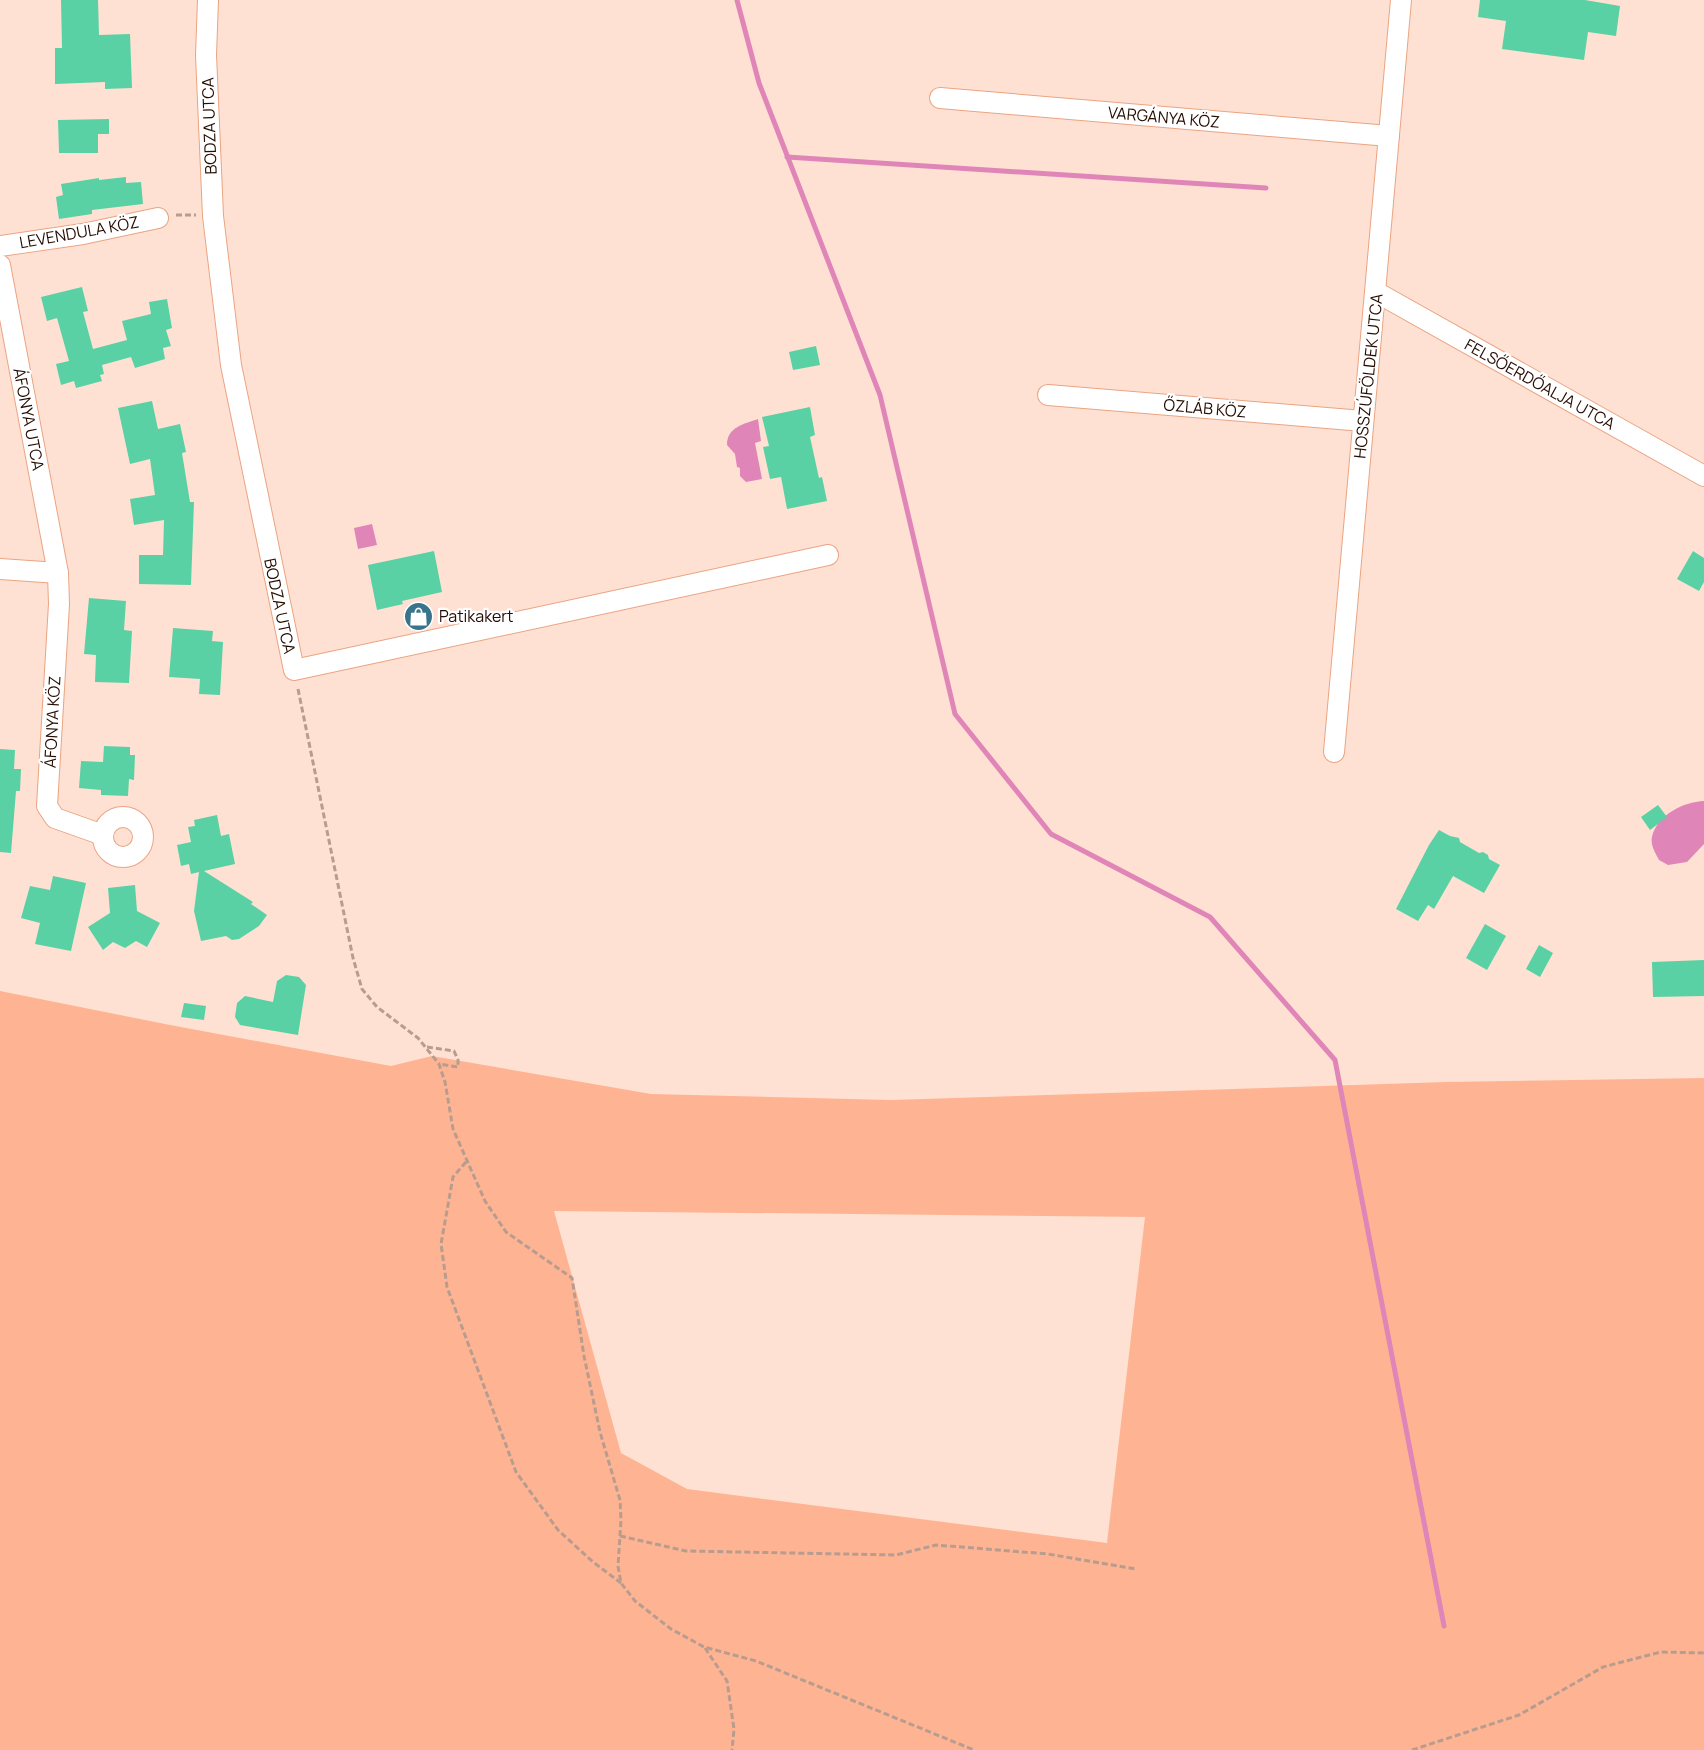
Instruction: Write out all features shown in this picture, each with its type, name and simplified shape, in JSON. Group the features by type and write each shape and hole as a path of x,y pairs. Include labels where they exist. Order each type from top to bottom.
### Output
{"street":[{"name":"BODZA UTCA","path":"208,0 206,56 213,216 231,364 294,670 828,555"},
{"name":"HOSSZÚFÖLDEK UTCA","path":"1334,752 1401,0"},
{"name":"VARGÁNYA KÖZ","path":"940,98 1389,136"},
{"name":"LEVENDULA KÖZ","path":"0,246 83,234 158,218"},
{"name":"ÁFONYA UTCA","path":"0,265 58,573"},
{"name":"FELSŐERDŐALJA UTCA","path":"1376,292 1704,476"},
{"name":"ŐZLÁB KÖZ","path":"1048,395 1363,421"},
{"path":"0,569 58,573"},
{"name":"ÁFONYA KÖZ","path":"58,573 59,604 47,806 55,818 103,835"}],"path":[{"path":"158,218 181,215 213,216"},
{"path":"294,670 353,958 362,989 377,1007 418,1038 439,1064 445,1082 453,1129 466,1162 485,1201 506,1232 572,1278 584,1356 600,1432 620,1500 618,1566 621,1583"},
{"path":"425,1047 454,1051 458,1067 439,1064"},
{"path":"466,1162 453,1177 441,1244 447,1287 516,1472 558,1530 593,1562 621,1583 635,1601 671,1629 705,1647 756,1661 974,1750"},
{"path":"620,1536 686,1551 896,1555 936,1545 1048,1554 1136,1569"},
{"path":"705,1647 727,1681 734,1729 732,1750"},
{"path":"1412,1750 1519,1715 1603,1667 1661,1652 1704,1653"}],"shaded area":[{"path":"758,419 761,441 755,443 762,479 746,482 740,476 735,454 727,445 728,439 737,427"},
{"path":"372,524 377,545 358,549 354,528"},
{"path":"1704,801 1704,844 1687,862 1668,865 1659,860 1652,837 1659,822 1680,807"},
{"path":"0,991 391,1066 432,1056 651,1094 891,1100 1446,1082 1704,1078 1704,1750 0,1750","holes":["554,1211 1145,1217 1107,1543 687,1489 621,1453"]}],"building":[{"path":"61,0 98,0 99,35 130,34 132,88 105,89 105,82 55,84 55,48 62,48"},
{"path":"1480,0 1585,0 1620,6 1616,36 1588,32 1584,60 1502,49 1506,21 1478,17"},
{"path":"109,119 109,134 98,134 98,153 59,153 58,120"},
{"path":"126,177 126,183 141,182 143,204 92,210 92,214 59,219 56,197 63,195 61,184 99,178 99,180"},
{"path":"82,287 88,311 83,312 93,349 127,340 122,321 151,314 149,302 167,299 172,328 166,330 171,346 163,348 165,359 135,368 131,357 102,365 104,374 100,375 102,381 76,388 74,381 61,385 56,364 69,361 57,318 47,321 41,297"},
{"path":"816,346 820,365 793,370 789,352"},
{"path":"152,401 158,429 180,424 186,452 182,453 190,502 194,502 191,585 139,584 139,555 163,555 164,520 134,525 130,499 155,495 150,459 130,464 118,408"},
{"path":"810,407 815,435 810,437 819,478 822,477 827,501 787,509 781,477 770,479 763,447 769,446 762,417"},
{"path":"434,551 442,592 402,601 403,604 377,610 368,565"},
{"path":"1693,551 1704,558 1704,582 1699,591 1677,579"},
{"path":"89,598 126,601 124,630 132,631 129,683 95,682 96,655 84,654"},
{"path":"173,628 213,631 212,641 223,642 220,695 199,694 200,679 169,677"},
{"path":"104,746 130,747 130,755 135,755 134,780 129,779 128,796 101,795 101,790 79,788 81,761 103,762"},
{"path":"0,749 15,750 14,769 21,769 20,791 16,791 11,853 0,852"},
{"path":"1658,805 1667,817 1650,830 1641,817"},
{"path":"217,815 221,836 229,834 235,864 204,871 253,902 251,904 267,915 259,926 239,939 232,940 226,936 201,941 194,911 199,872 191,874 189,864 181,866 177,845 191,842 188,827 195,826 194,820"},
{"path":"1439,830 1459,838 1460,842 1479,853 1483,852 1488,855 1489,859 1500,865 1484,893 1453,876 1434,909 1428,905 1418,921 1396,909"},
{"path":"53,876 86,883 71,951 35,944 40,923 21,918 30,886 50,890"},
{"path":"135,885 137,911 160,923 147,947 136,941 125,948 113,942 103,950 88,927 110,913 108,888"},
{"path":"1485,924 1506,936 1487,970 1466,958"},
{"path":"1539,945 1553,953 1540,977 1526,969"},
{"path":"1704,960 1704,996 1653,997 1652,962"},
{"path":"286,975 299,977 306,985 298,1035 240,1025 235,1017 237,1003 245,996 273,1002 277,981"},
{"path":"184,1003 206,1006 204,1020 181,1017"}],"waterway":[{"path":"737,0 759,83 880,395 955,714 1051,834 1210,917 1335,1060 1444,1626"},
{"path":"787,157 1266,188"}],"place":[{"name":"Patikakert","path":"418,616"}]}
